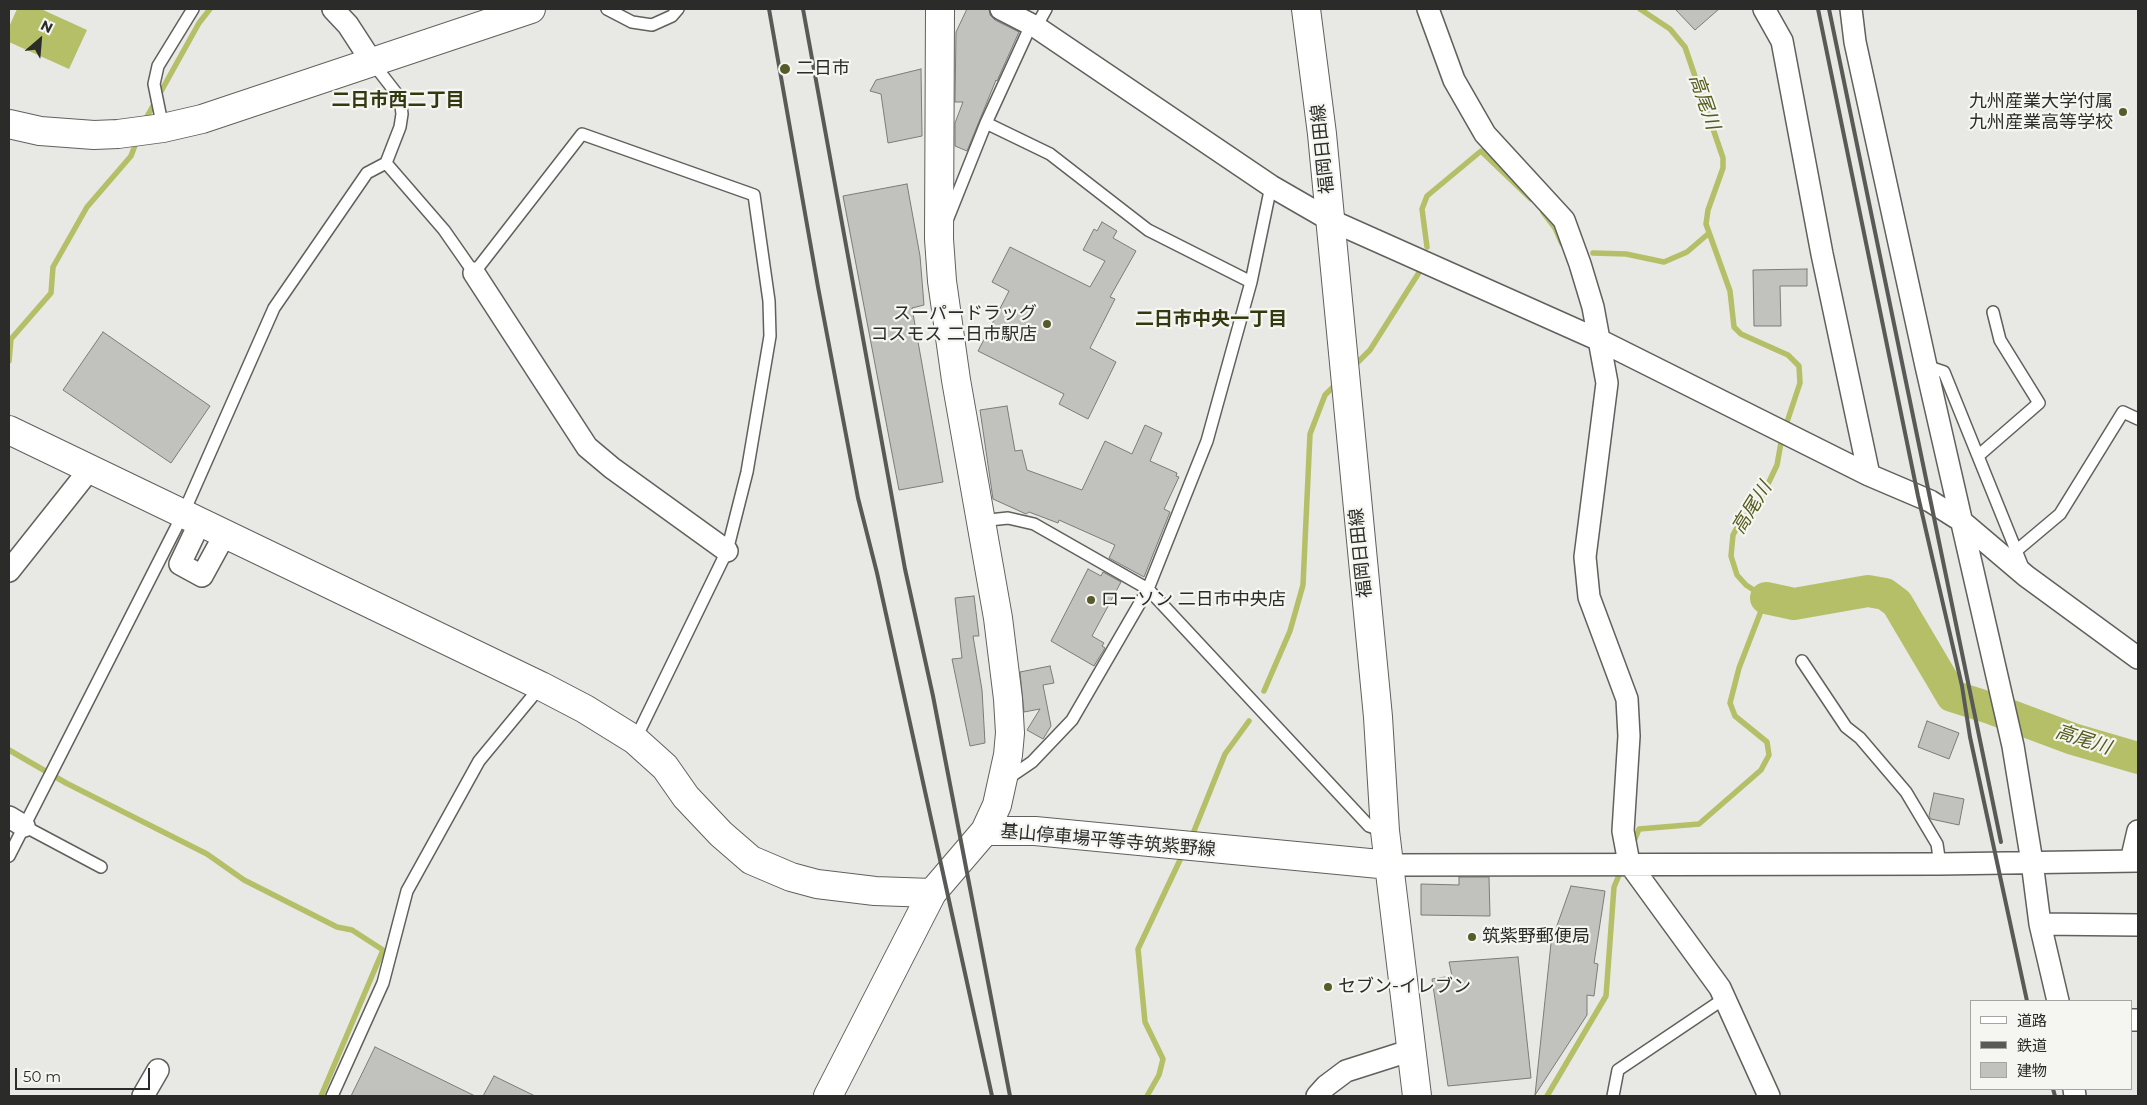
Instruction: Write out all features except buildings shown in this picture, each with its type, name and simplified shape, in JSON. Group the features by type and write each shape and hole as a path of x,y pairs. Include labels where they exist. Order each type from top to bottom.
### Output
{"street":[{"path":"333,9 348,25 372,62"},
{"path":"9,124 40,131 94,135 163,128 202,119 531,9"},
{"path":"940,9 939,240 942,281 980,521 998,618 1008,699 1010,733 1003,781 997,805 985,831"},
{"path":"1001,9 1034,26 1272,186 1330,220 1599,340 1794,435 1869,475 1930,501 1960,520 2026,576 2138,658"},
{"name":"福岡日田線","path":"1306,9 1322,134 1378,717 1385,831 1417,1096"},
{"path":"1428,9 1454,80 1485,134 1564,220 1586,280 1607,383 1585,557 1588,597 1627,700 1629,736 1623,831 1629,863 1720,988 1769,1096"},
{"path":"1764,9 1782,41 1822,254 1869,475"},
{"path":"1850,9 1855,42 1960,520 2013,746 2040,924 2058,1000"},
{"path":"474,273 587,447 612,468 727,550"},
{"path":"9,430 541,686 635,740 665,767 686,797 720,834 752,860 791,877 816,884 875,891 932,893"},
{"path":"9,571 90,469"},
{"path":"192,518 180,564 202,576 225,534"},
{"name":"基山停車場平等寺筑紫野線","path":"828,1096 932,893 985,831 1035,831 1390,865"},
{"path":"1390,865 1629,863 1940,864 2134,861 2138,831"},
{"path":"2040,924 2138,926"},
{"path":"1317,1096 1326,1086 1346,1071 1412,1050"},
{"path":"143,1096 158,1070"}],"lane":[{"path":"163,128 154,84 158,66 193,9"},
{"path":"608,9 632,22 652,24 672,16 678,9"},
{"path":"939,240 986,123 1034,26 1046,9"},
{"path":"9,856 17,821 192,518 274,308 367,173 386,163 400,127 402,114 400,98 372,62"},
{"path":"986,123 1050,154 1148,230 1251,282"},
{"path":"386,163 444,230 474,273 582,134 754,195 769,301 770,336 747,472 727,550 635,740"},
{"path":"1003,781 1032,762 1072,720 1148,589 1207,441 1251,282 1272,186"},
{"path":"1978,456 2039,404 2000,340 1993,312"},
{"path":"1926,366 1944,372 2026,576"},
{"path":"2016,552 2060,514 2123,412 2138,419"},
{"path":"980,521 1008,518 1034,524 1148,589 1369,826 1385,831"},
{"path":"1802,661 1846,727 1860,738 1906,792 1937,844 1940,864"},
{"path":"332,1096 383,983 407,891 479,761 541,686"},
{"path":"17,821 101,867"},
{"path":"1613,1096 1618,1070 1724,998"}],"shaded area":[{"path":"17,9 41,9 87,30 69,69 9,42 9,27"}],"waterway":[{"path":"144,122 199,23 210,9"},
{"name":"高尾川","path":"1640,9 1670,29 1685,47 1723,158 1723,168 1708,210 1706,224 1730,291 1734,327 1741,334 1788,355 1799,366 1800,383 1785,428"},
{"path":"9,361 11,339 51,293 53,267 87,207 131,156 137,140"},
{"path":"1427,247 1422,209 1427,196 1481,151 1531,199"},
{"path":"1543,212 1555,228 1562,244"},
{"path":"1593,253 1626,254 1664,262 1687,252 1708,234"},
{"path":"1355,365 1370,350 1420,271"},
{"path":"1264,691 1290,631 1303,585 1310,434 1325,395 1335,385"},
{"path":"1633,844 1639,829 1699,824 1761,770 1769,755 1767,742 1735,716 1730,703 1739,668 1766,598 1746,585 1737,575 1731,556 1733,535 1741,520 1757,507 1777,465 1782,437"},
{"name":"高尾川","path":"1766,598 1794,604 1868,591 1885,594 1897,603 1952,696 2073,739 2138,758"},
{"path":"1192,836 1225,754 1249,721"},
{"path":"9,750 66,783 207,854 244,880 337,927 352,930 383,950 321,1096"},
{"path":"1147,1096 1159,1075 1163,1059 1145,1022 1138,949 1180,860"},
{"path":"1547,1096 1606,996 1614,887 1622,868"}],"railway":[{"path":"769,9 818,287 858,498 877,573 992,1096"},
{"path":"803,9 905,569 933,696 1010,1096"},
{"path":"1818,9 1918,496 1962,686 1970,737 2027,1000"},
{"path":"1829,9 2001,842"},
{"path":"2053,1090 2055,1096"}],"place":[{"name":"二日市","path":"785,69"},
{"name":"九州産業大学付属 九州産業高等学校","path":"2123,112"},
{"name":"スーパードラッグ コスモス 二日市駅店","path":"1047,324"},
{"name":"ローソン 二日市中央店","path":"1091,600"},
{"name":"筑紫野郵便局","path":"1472,937"},
{"name":"セブン-イレブン","path":"1328,987"}],"district":[{"name":"二日市西二丁目","path":"398,100"},
{"name":"二日市中央一丁目","path":"1211,319"}]}
